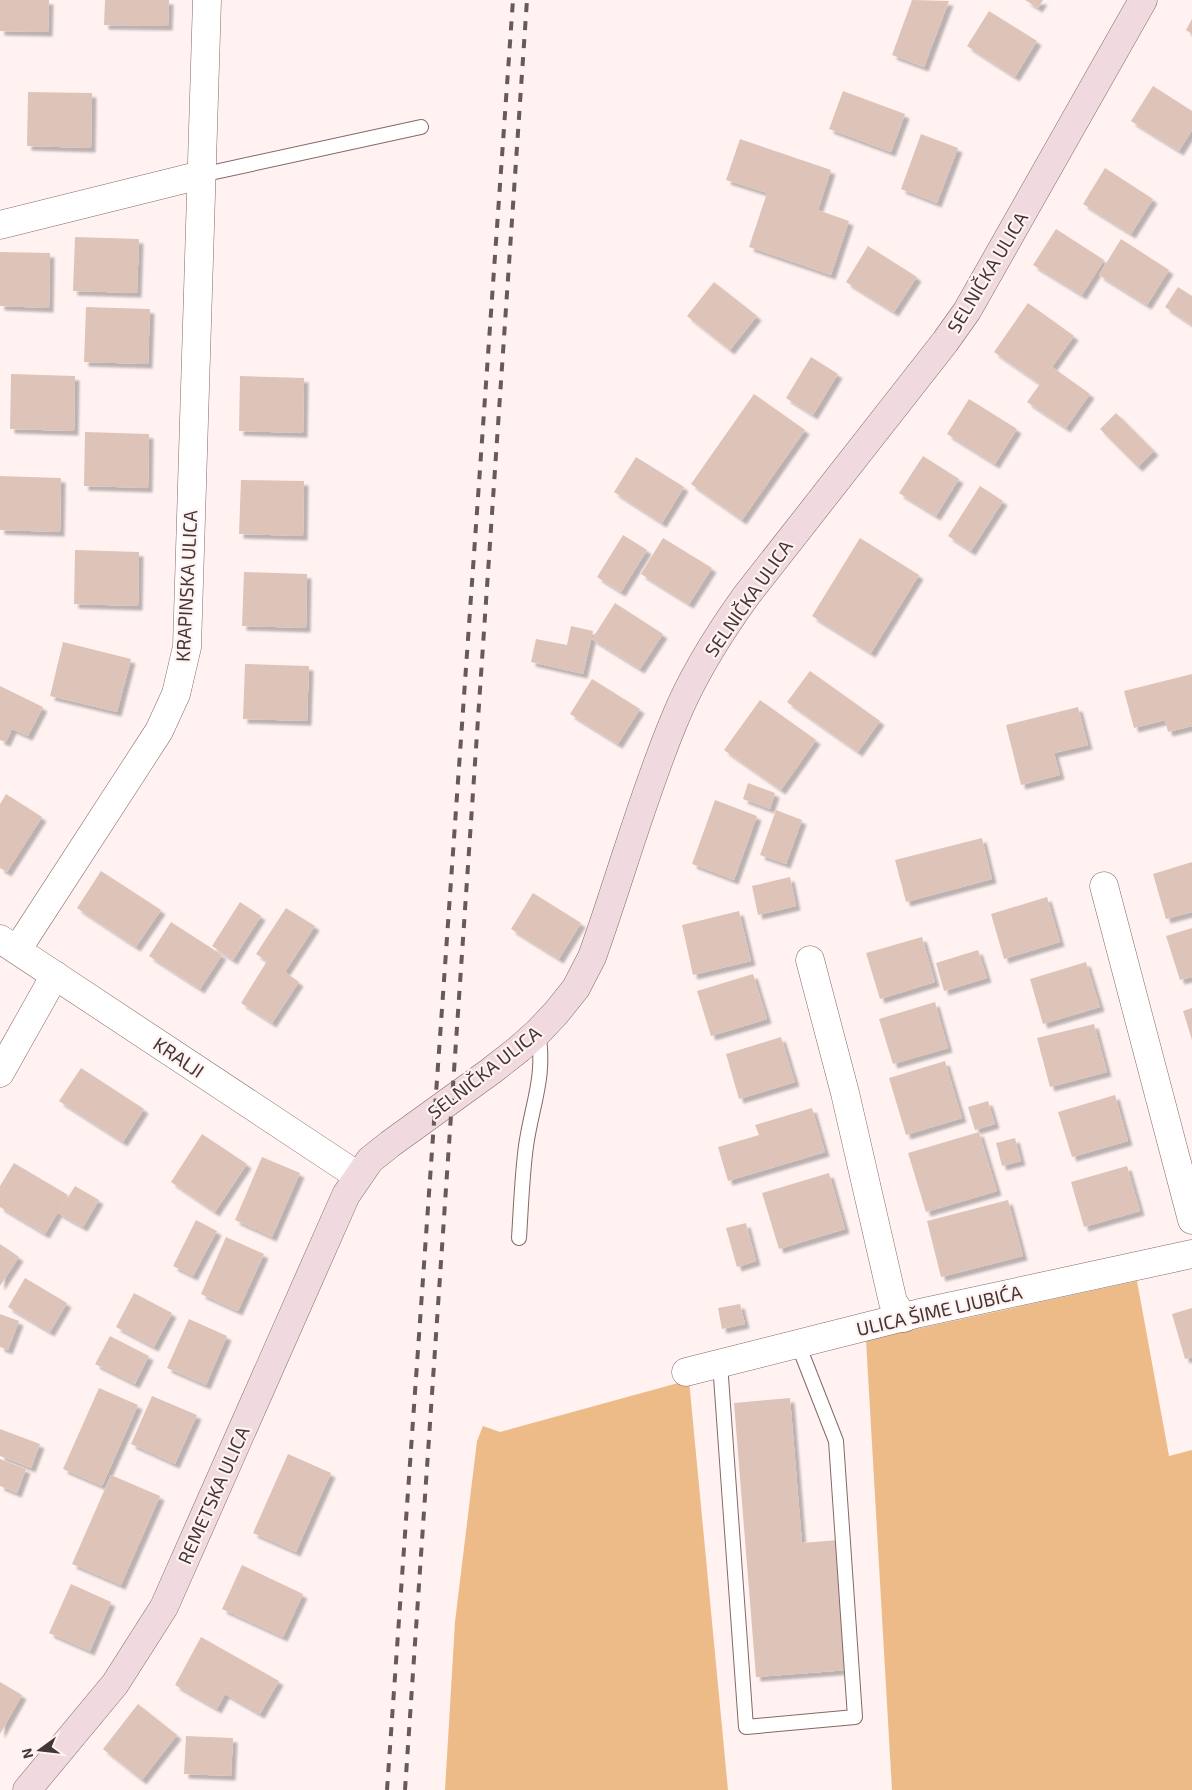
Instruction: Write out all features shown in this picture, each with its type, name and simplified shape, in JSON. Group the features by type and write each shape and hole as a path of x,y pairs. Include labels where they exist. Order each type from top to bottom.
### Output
{"street":[{"name":"KRAPINSKA ULICA","path":"8,944 159,731 176,694 187,647 200,175 207,0"},
{"name":"SELNIČKA ULICA","path":"358,1176 370,1160 390,1144 519,1049 556,1013 576,988 592,957 674,720 693,680 719,634 768,567 934,356 967,311 1143,0"},
{"path":"0,225 200,175"},
{"path":"1104,886 1192,1220"},
{"name":"KRALJI","path":"8,944 358,1176"},
{"path":"810,960 845,1093 893,1302 904,1318"},
{"path":"0,1073 55,975"},
{"name":"REMETSKA ULICA","path":"27,1790 115,1684 164,1607 346,1195 358,1176"},
{"name":"ULICA ŠIME LJUBIĆA","path":"686,1372 904,1318 1192,1254"}],"lane":[{"path":"200,175 420,127"},
{"path":"519,1238 526,1144 541,1067 542,1051 538,1032"},
{"path":"720,1363 746,1727 855,1717 836,1441 798,1344"}],"shaded area":[{"path":"1137,1281 1169,1456 1192,1450 1192,1790 892,1790 866,1340"},
{"path":"689,1380 728,1790 445,1790 455,1622 477,1441 483,1426 500,1432"}],"building":[{"path":"0,0 49,0 48,32 0,31"},
{"path":"105,0 169,0 168,26 104,25"},
{"path":"912,0 949,1 924,67 892,55"},
{"path":"1025,0 1043,0 1038,8"},
{"path":"989,11 1037,41 1015,77 967,46"},
{"path":"1192,19 1192,34 1186,30"},
{"path":"1153,86 1192,111 1192,130 1179,151 1131,121"},
{"path":"843,91 905,114 891,152 829,129"},
{"path":"28,92 92,93 91,148 27,146"},
{"path":"921,134 958,148 937,203 901,189"},
{"path":"740,139 831,170 818,210 849,221 831,275 749,247 767,193 726,180"},
{"path":"1105,168 1153,199 1131,234 1083,204"},
{"path":"1056,229 1104,260 1082,295 1033,265"},
{"path":"75,237 139,239 137,293 73,291"},
{"path":"1121,239 1169,270 1147,305 1099,275"},
{"path":"868,246 917,277 894,312 846,282"},
{"path":"0,252 50,253 49,308 0,306"},
{"path":"714,282 757,316 730,350 687,316"},
{"path":"1178,287 1192,296 1192,325 1165,307"},
{"path":"1028,303 1074,336 1052,367 1090,394 1066,428 1027,402 1040,384 994,352"},
{"path":"86,307 150,309 148,364 84,362"},
{"path":"811,357 838,374 813,415 786,398"},
{"path":"11,374 75,376 74,431 10,429"},
{"path":"240,376 304,378 303,433 239,431"},
{"path":"754,394 805,430 742,520 691,484"},
{"path":"969,399 1017,429 995,464 947,434"},
{"path":"1116,413 1154,451 1138,467 1100,429"},
{"path":"85,432 149,434 148,488 84,486"},
{"path":"923,456 959,479 936,516 899,493"},
{"path":"636,457 684,487 662,523 614,492"},
{"path":"0,476 61,478 60,532 0,530"},
{"path":"241,480 304,481 303,536 239,534"},
{"path":"980,486 1003,501 971,551 948,536"},
{"path":"623,535 647,550 621,592 597,577"},
{"path":"663,538 712,568 689,604 641,574"},
{"path":"860,538 919,575 871,653 812,616"},
{"path":"75,550 139,552 138,606 74,604"},
{"path":"244,572 307,574 306,628 242,626"},
{"path":"615,603 663,634 640,669 592,639"},
{"path":"571,626 593,631 583,674 531,662 536,639 567,645"},
{"path":"63,642 131,659 117,712 50,696"},
{"path":"245,664 309,666 307,721 243,719"},
{"path":"810,671 880,721 858,752 787,702"},
{"path":"1192,674 1192,726 1168,732 1165,720 1134,728 1124,691"},
{"path":"592,679 640,709 618,744 570,714"},
{"path":"0,686 43,707 28,736 12,729 6,742 0,740"},
{"path":"760,700 816,740 781,790 724,750"},
{"path":"1078,707 1088,745 1054,753 1060,775 1021,785 1006,725"},
{"path":"748,783 775,793 770,809 743,799"},
{"path":"6,794 42,817 7,872 0,868 0,804"},
{"path":"715,800 757,816 734,880 692,864"},
{"path":"776,810 802,820 786,864 760,855"},
{"path":"982,838 992,879 906,902 895,860"},
{"path":"1192,862 1192,912 1166,919 1153,874"},
{"path":"101,871 161,910 136,947 77,908"},
{"path":"790,877 796,906 758,915 752,886"},
{"path":"533,893 581,923 559,959 511,929"},
{"path":"1047,897 1060,942 1004,959 991,914"},
{"path":"240,902 261,916 233,960 212,946"},
{"path":"286,908 315,926 285,972 299,982 272,1023 241,1003 267,961 256,954"},
{"path":"739,911 751,961 693,975 682,925"},
{"path":"171,922 222,955 200,989 149,956"},
{"path":"1192,928 1192,977 1180,980 1166,936"},
{"path":"922,937 935,982 880,999 866,953"},
{"path":"978,950 987,978 944,991 936,963"},
{"path":"1086,962 1100,1007 1043,1024 1030,979"},
{"path":"753,974 767,1019 711,1036 697,991"},
{"path":"935,1002 948,1048 893,1064 879,1019"},
{"path":"1192,1008 1192,1040 1183,1011"},
{"path":"1094,1024 1107,1072 1050,1087 1037,1038"},
{"path":"781,1037 795,1082 739,1099 726,1054"},
{"path":"945,1061 962,1118 906,1135 889,1078"},
{"path":"81,1068 144,1109 123,1142 59,1101"},
{"path":"1115,1095 1128,1141 1072,1157 1058,1112"},
{"path":"988,1101 995,1124 975,1130 968,1107"},
{"path":"812,1108 825,1152 728,1181 718,1147 759,1135 755,1125"},
{"path":"979,1132 997,1191 926,1212 908,1153"},
{"path":"202,1134 247,1164 215,1212 171,1182"},
{"path":"1015,1138 1021,1161 1002,1166 996,1143"},
{"path":"262,1157 300,1173 272,1237 235,1220"},
{"path":"14,1163 68,1195 45,1234 0,1207 0,1186"},
{"path":"1127,1166 1140,1211 1084,1227 1071,1182"},
{"path":"829,1173 845,1229 779,1249 762,1193"},
{"path":"75,1186 99,1200 83,1227 58,1213"},
{"path":"1008,1200 1023,1256 941,1277 927,1221"},
{"path":"196,1220 217,1231 193,1276 173,1266"},
{"path":"746,1223 756,1261 737,1267 726,1228"},
{"path":"226,1237 264,1254 238,1311 201,1294"},
{"path":"0,1244 19,1257 0,1286"},
{"path":"25,1278 67,1303 50,1332 8,1307"},
{"path":"134,1293 172,1313 154,1347 116,1327"},
{"path":"740,1304 745,1324 722,1329 718,1308"},
{"path":"1192,1308 1192,1357 1185,1359 1172,1314"},
{"path":"0,1314 19,1321 8,1350 0,1347"},
{"path":"189,1319 227,1336 206,1385 167,1368"},
{"path":"110,1336 149,1356 135,1384 95,1364"},
{"path":"99,1388 138,1405 102,1486 63,1469"},
{"path":"152,1396 197,1415 175,1464 131,1444"},
{"path":"790,1398 802,1543 838,1540 848,1670 756,1677 734,1403"},
{"path":"0,1429 40,1444 31,1468 0,1456"},
{"path":"288,1454 331,1473 296,1552 253,1533"},
{"path":"0,1459 26,1469 17,1493 0,1486"},
{"path":"111,1475 160,1496 121,1585 72,1564"},
{"path":"242,1565 303,1594 283,1637 222,1609"},
{"path":"71,1584 111,1602 90,1651 49,1633"},
{"path":"201,1637 279,1681 260,1714 225,1694 217,1709 175,1685"},
{"path":"0,1682 22,1695 0,1734"},
{"path":"138,1704 177,1735 142,1780 103,1749"},
{"path":"186,1736 233,1738 231,1776 184,1774"}],"railway":[{"path":"387,1790 513,0"},
{"path":"405,1790 527,0"}]}
